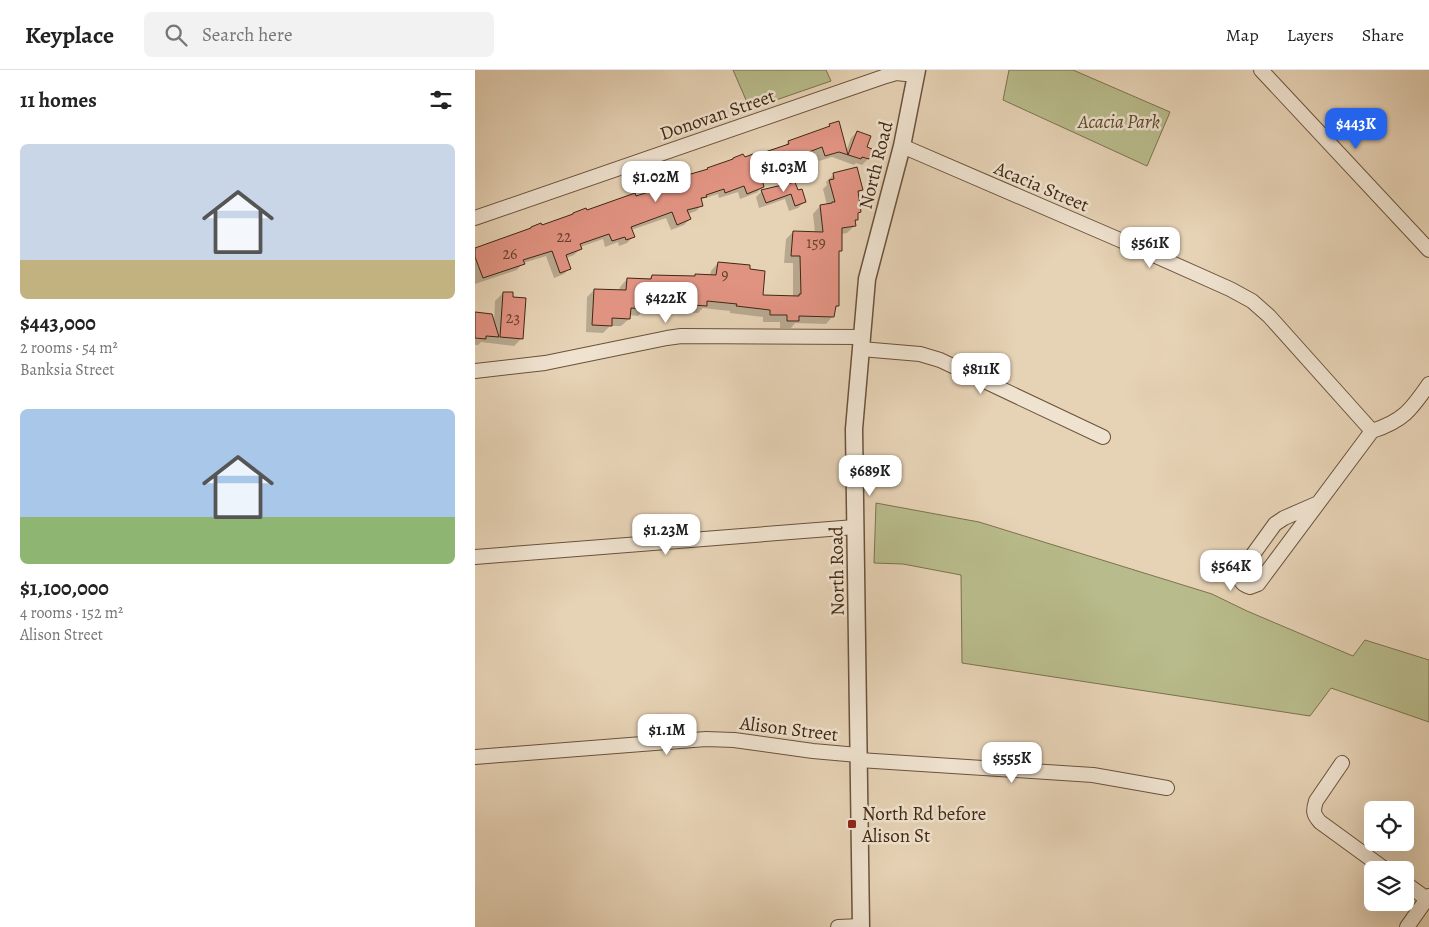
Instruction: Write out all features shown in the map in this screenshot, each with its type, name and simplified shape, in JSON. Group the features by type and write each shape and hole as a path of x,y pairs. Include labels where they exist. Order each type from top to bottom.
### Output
{"street":[{"path":"1261,70 1429,250"},
{"name":"Donovan Street","path":"475,218 886,76 896,73 916,73"},
{"name":"North Road","path":"861,926 854,429 867,279 902,146 916,73"},
{"name":"Acacia Street","path":"902,146 1120,240 1230,289 1252,301 1269,316 1372,431"},
{"path":"475,371 545,363 681,336 861,343 920,354 940,360 1103,437"},
{"path":"1316,504 1275,524 1241,571 1239,576 1245,585 1250,587 1257,584 1372,431 1399,420 1411,409 1429,384"},
{"path":"475,557 855,527"},
{"name":"Alison Street","path":"475,756 706,739 734,740 859,758 1093,775 1167,788"},
{"path":"1342,763 1316,801 1313,808 1314,815 1320,822 1374,861"},
{"path":"1407,927 1428,898 1414,889"},
{"path":"838,927 861,926"}],"green space":[{"path":"733,70 826,70 831,81 750,109"},
{"name":"Acacia Park","path":"1009,70 1073,70 1170,112 1147,166 1003,100"},
{"path":"876,503 979,522 1212,594 1353,656 1365,640 1429,660 1429,722 1331,688 1310,716 962,663 961,575 903,564 874,563"}],"building":[{"path":"839,121 848,155 839,152 825,156 822,147 788,160 790,166 761,174 764,187 747,194 744,186 725,193 724,189 706,195 707,197 701,198 703,206 687,210 691,219 677,225 672,212 631,227 635,237 626,240 625,237 612,241 609,234 580,244 582,249 566,255 571,269 560,273 552,251 523,260 525,264 483,278 475,257 475,248 586,208 587,210 635,193 636,196 661,188 660,185 670,180 708,169 743,154 745,157 753,154 753,156 789,144 788,141"},
{"path":"857,131 871,136 867,147 872,149 869,159 848,155"},
{"path":"857,167 863,190 858,191 861,212 858,213 858,220 855,220 856,226 842,228 842,251 839,251 839,306 836,306 834,317 799,316 799,321 787,321 787,315 770,315 770,310 736,306 737,304 707,301 707,306 677,304 677,309 667,309 667,302 647,302 646,309 631,308 630,319 612,318 612,326 592,325 594,289 626,290 627,278 651,279 652,275 716,275 718,262 750,265 750,269 765,271 763,295 799,296 801,294 800,256 791,256 793,231 823,232 820,205 835,202 829,180 834,179 833,173"},
{"path":"795,182 798,190 802,189 806,202 795,206 791,194 766,203 761,190"},
{"path":"503,292 513,292 513,297 526,298 523,339 500,337"},
{"path":"475,312 492,314 499,337 486,336 486,339 475,338"}],"place":[{"name":"North Rd before Alison St","path":"852,824"}]}
